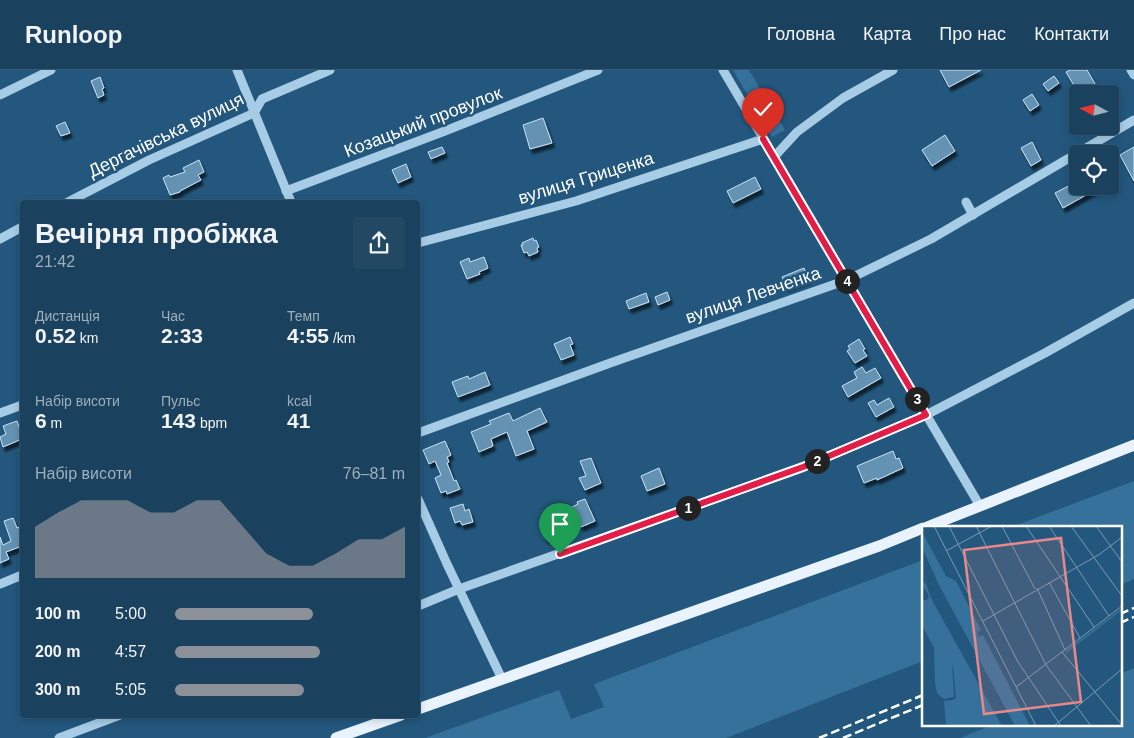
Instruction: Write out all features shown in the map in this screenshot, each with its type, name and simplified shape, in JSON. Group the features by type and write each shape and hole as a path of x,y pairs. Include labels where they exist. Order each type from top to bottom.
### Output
{"main road":[{"path":"930,526 1134,445"},
{"path":"420,708 870,549 922,528"},
{"path":"336,738 393,718"}],"street":[{"path":"0,95 51,70"},
{"path":"237,70 290,200"},
{"name":"Дергачівська вулиця","path":"72,200 149,160 254,113 262,99 330,70"},
{"name":"Козацький провулок","path":"286,191 445,131 598,70"},
{"path":"722,70 980,506"},
{"path":"774,157 797,132 843,98 893,70"},
{"path":"1131,70 1134,74"},
{"name":"вулиця Левченка","path":"420,432 847,280 931,239 1134,120"},
{"name":"вулиця Гриценка","path":"420,242 576,201 763,139"},
{"path":"966,202 973,215"},
{"path":"0,239 20,228"},
{"path":"420,605 459,589 803,467 926,415 1045,353 1134,302"},
{"path":"0,413 20,406"},
{"path":"420,502 502,679"},
{"path":"0,584 20,576"},
{"path":"59,738 112,718"}],"shaded area":[{"path":"733,70 749,70 785,130 772,137"},
{"path":"1134,481 1134,579 1122,584 1122,526 1014,526"},
{"path":"922,560 922,661 726,738 425,738 559,690 571,719 604,707 594,684"},
{"path":"1134,668 1134,738 960,738 990,726 1122,726 1122,673"}],"building":[{"path":"940,70 981,70 949,87"},
{"path":"1070,70 1087,70 1096,85 1074,85 1066,72"},
{"path":"1054,76 1059,83 1048,91 1043,84"},
{"path":"100,77 104,88 102,89 104,95 98,98 91,81"},
{"path":"1032,94 1039,105 1030,111 1023,100"},
{"path":"543,118 552,143 530,149 523,125"},
{"path":"65,122 70,133 61,136 56,126"},
{"path":"945,135 955,151 932,166 922,150"},
{"path":"1032,142 1041,160 1031,166 1021,148"},
{"path":"442,147 445,153 431,159 428,152"},
{"path":"1134,147 1134,181 1120,155"},
{"path":"199,160 204,172 198,175 201,180 180,192 170,195 163,178 185,172 183,168"},
{"path":"406,164 411,177 398,183 392,170"},
{"path":"755,177 761,189 733,203 727,191"},
{"path":"1069,186 1069,195 1086,195 1063,208 1055,193"},
{"path":"533,238 539,247 537,248 538,252 529,256 527,252 524,253 521,245"},
{"path":"484,257 488,268 479,272 480,274 467,279 460,262 469,258 470,262"},
{"path":"804,268 808,279 786,287 782,277"},
{"path":"667,292 670,300 658,305 655,297"},
{"path":"646,293 649,302 629,309 626,301"},
{"path":"570,337 573,344 570,345 574,355 561,360 554,344"},
{"path":"859,339 867,356 855,363 847,351 850,349 848,346"},
{"path":"862,367 866,373 875,368 881,378 848,397 842,386 857,378 854,372"},
{"path":"485,372 490,385 458,397 452,382 468,376 469,379"},
{"path":"889,398 894,407 876,417 868,403 874,400 877,405"},
{"path":"540,408 547,422 527,431 534,449 516,456 507,432 491,439 493,446 479,452 471,432 491,424 489,421 509,413 513,421"},
{"path":"17,421 20,429 20,440 3,447 0,437 6,434 3,426"},
{"path":"445,441 451,455 447,457 449,462 447,463 454,481 456,480 460,489 447,494 446,491 441,493 435,478 441,475 435,461 429,464 423,450"},
{"path":"893,451 896,459 899,458 903,468 877,480 877,478 864,483 857,466"},
{"path":"591,458 601,483 585,490 579,478 586,476 580,461"},
{"path":"659,468 665,484 647,491 641,476"},
{"path":"585,499 595,521 581,527 579,523 574,525 568,509"},
{"path":"463,504 465,511 469,509 473,522 462,525 460,521 455,523 450,508"},
{"path":"13,518 17,528 20,527 20,547 6,552 9,559 0,563 0,537 3,545 11,541 4,521"},
{"path":"558,523 562,534 546,539 542,529"}],"railway":[{"path":"1122,613 1134,608"},
{"path":"1122,622 1134,617"},
{"path":"819,738 922,695"},
{"path":"843,738 922,705"}],"route":[{"path":"560,554 803,467 926,415 763,139"}]}
